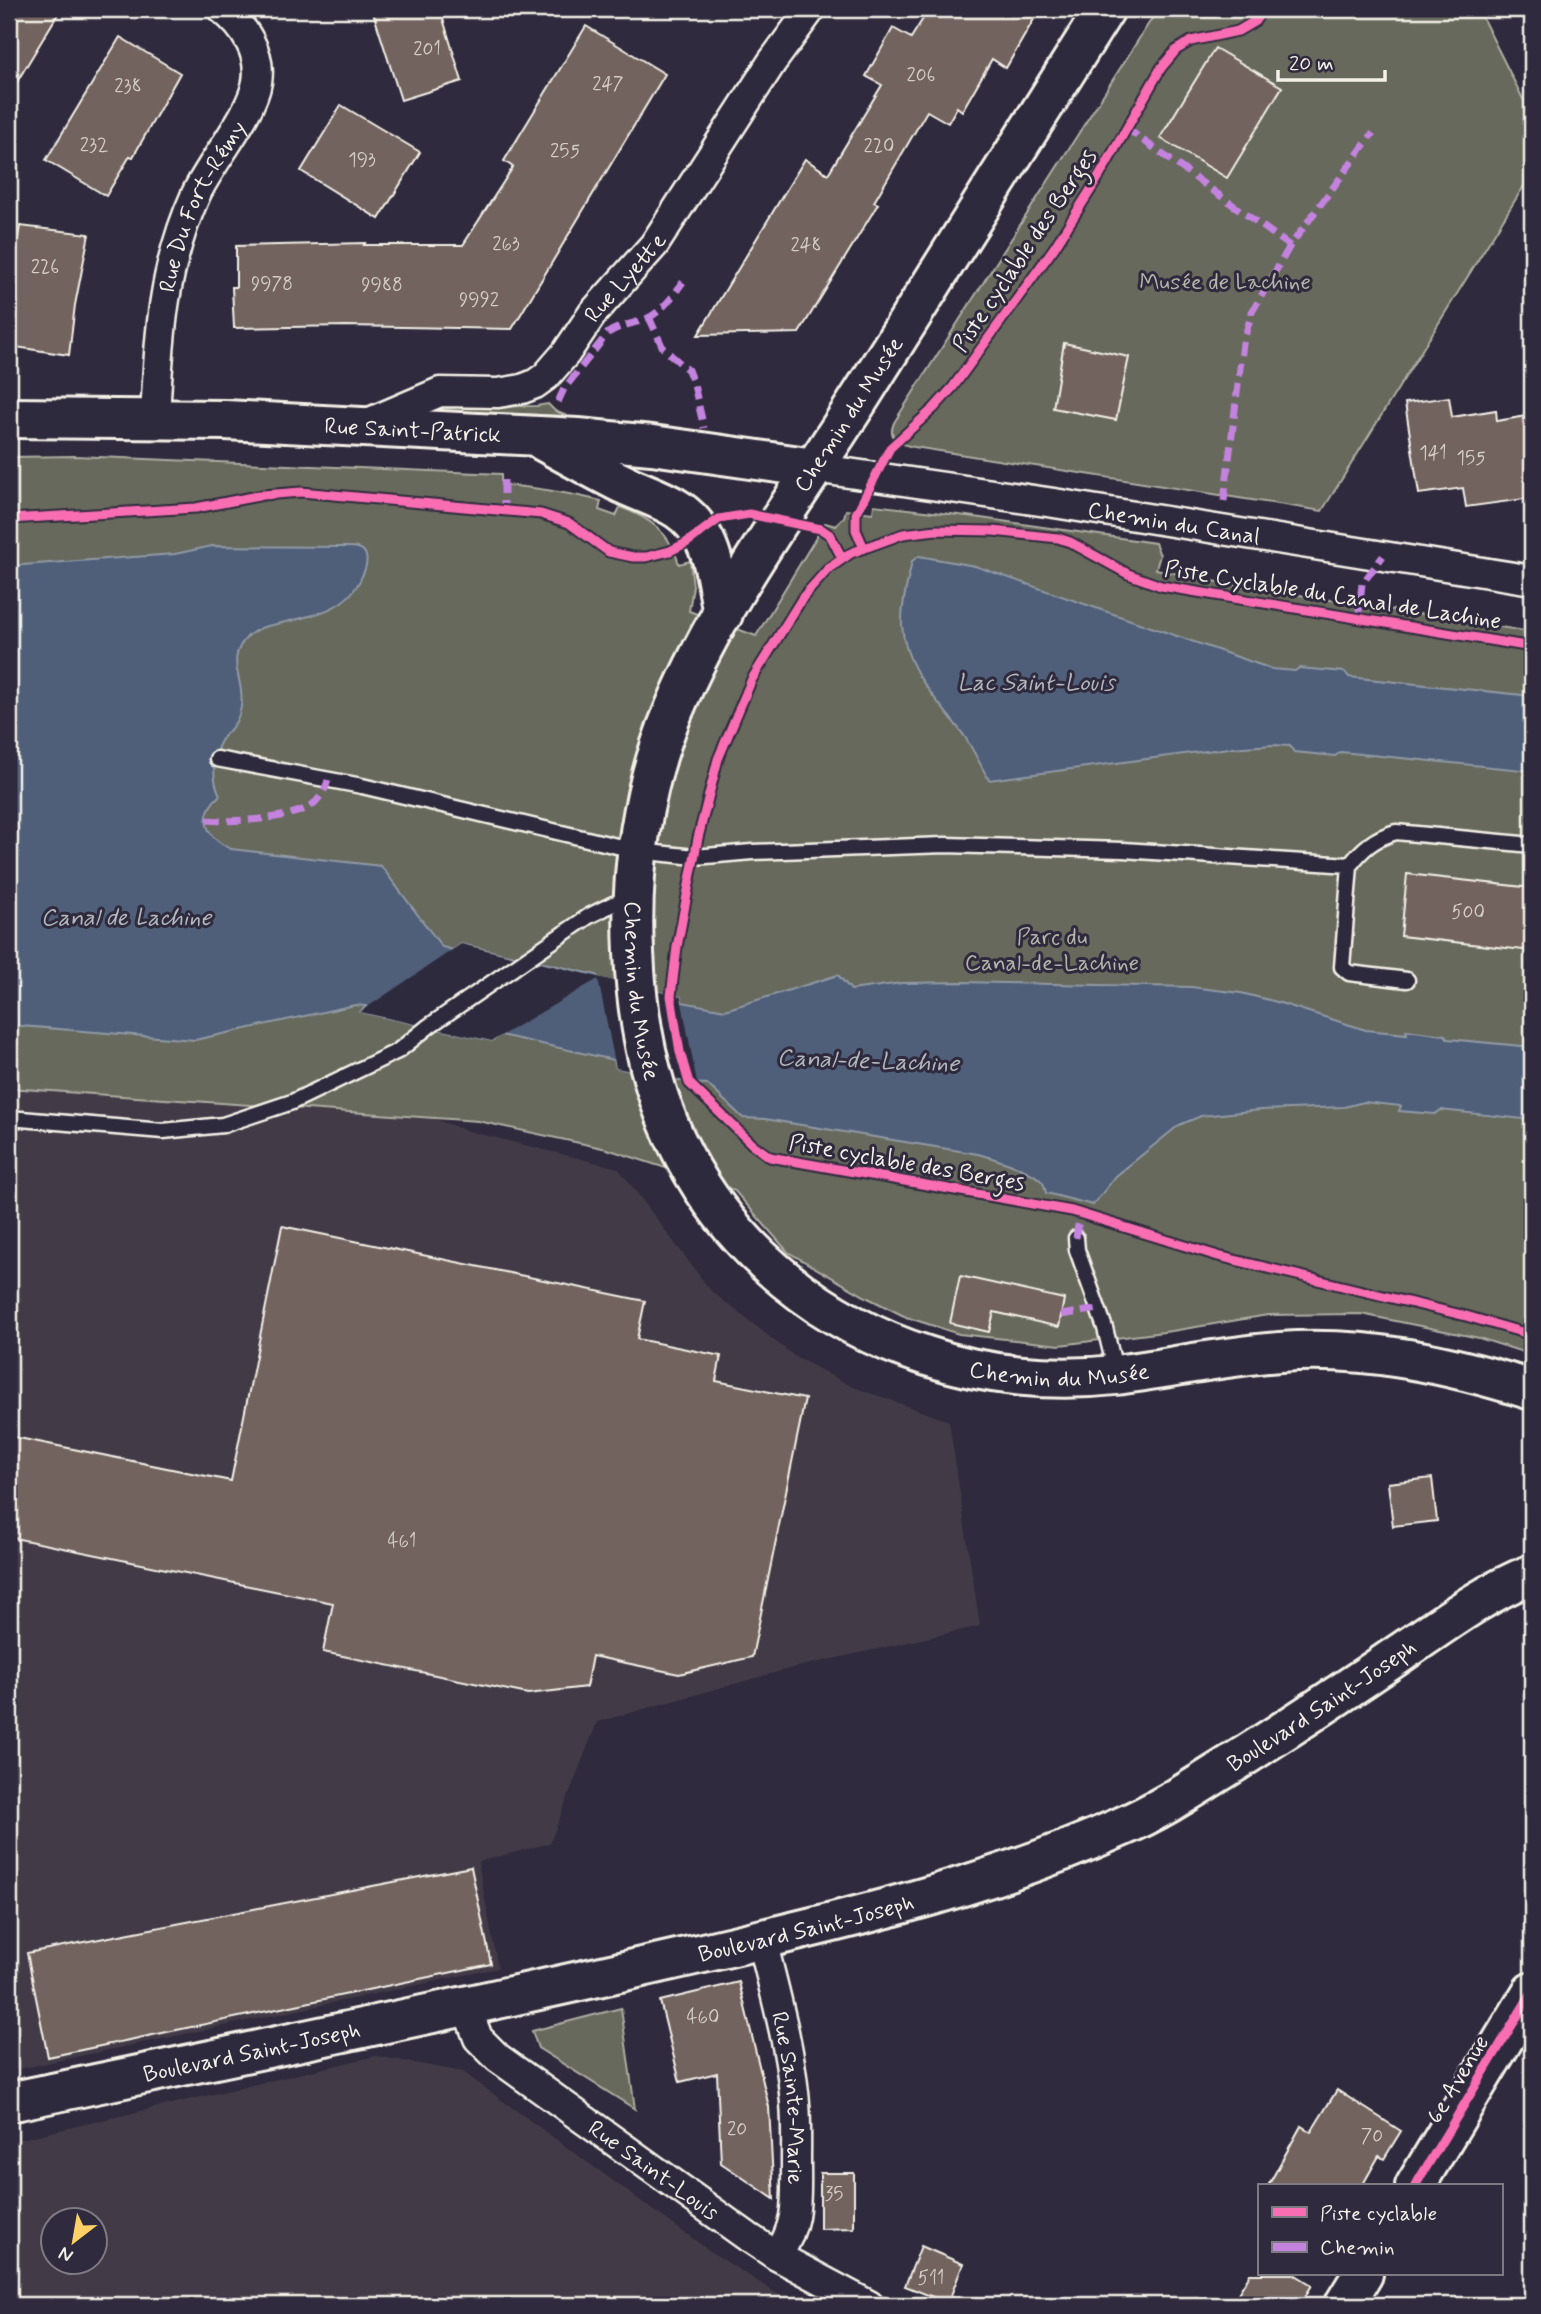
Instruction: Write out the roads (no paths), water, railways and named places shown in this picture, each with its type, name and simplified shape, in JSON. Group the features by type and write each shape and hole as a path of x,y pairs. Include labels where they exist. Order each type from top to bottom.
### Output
{"street":[{"name":"Rue Du Fort-Rémy","path":"155,418 160,322 168,278 195,198 245,113 257,85 257,68 251,44 244,30 222,9"},
{"name":"Rue Lyette","path":"358,427 440,392 498,393 522,389 535,384 555,367 593,313 654,245 772,62 811,9"},
{"name":"Chemin du Musée","path":"1105,9 773,530 723,614 667,727 646,802 633,898 635,987 652,1076 668,1126 701,1187 751,1250 810,1299 880,1338 929,1357 980,1370 1036,1376 1088,1377 1276,1352 1345,1352 1413,1358 1532,1390"},
{"name":"Rue Saint-Patrick","path":"9,418 155,418 532,435 652,445 814,468"},
{"path":"532,435 621,483 676,506 696,526 705,541 723,614"},
{"name":"Chemin du Canal","path":"814,468 1068,505 1532,580"},
{"name":"Boulevard Saint-Joseph","path":"9,2102 467,2008 762,1940 961,1886 1123,1827 1178,1797 1323,1706 1481,1600 1532,1574"},
{"name":"Rue Sainte-Marie","path":"762,1940 790,2062 796,2111 796,2199 793,2224 777,2256"},
{"name":"6e Avenue","path":"1416,2184 1532,1992"},
{"name":"Rue Saint-Louis","path":"467,2008 478,2038 498,2058 688,2196 777,2256 869,2305"},
{"path":"1344,2305 1362,2276"}],"lane":[{"path":"217,759 362,786 638,851 695,857 752,852 957,845 1123,850 1350,865"},
{"path":"1407,980 1349,973 1342,967 1350,865 1364,847 1381,836 1396,832 1532,845"},
{"path":"9,1118 163,1131 223,1125 292,1102 398,1051 429,1026 600,909 633,898"},
{"path":"1076,1238 1077,1250 1105,1328 1116,1374"}],"water":[{"name":"Canal de Lachine","path":"212,546 353,547 363,550 367,561 356,588 338,604 315,615 258,629 241,645 236,662 241,707 234,725 221,740 216,755 214,772 220,795 208,811 207,825 210,832 231,849 381,866 442,947 453,950 461,944 470,946 597,975 598,978 681,997 682,1002 725,1010 838,975 851,990 902,983 962,982 1191,987 1241,993 1366,1030 1407,1034 1406,1030 1445,1035 1448,1039 1532,1047 1532,1120 1441,1110 1435,1114 1399,1111 1401,1106 1364,1102 1344,1107 1261,1110 1201,1116 1179,1125 1116,1176 1093,1205 1046,1193 1043,1183 1030,1173 978,1154 765,1119 743,1118 707,1084 689,1083 616,1068 614,1060 501,1035 492,1041 360,1012 366,1006 355,1005 195,1040 9,1025 9,566 175,554"},
{"name":"Lac Saint-Louis","path":"919,556 975,566 1272,669 1295,671 1299,668 1345,672 1349,677 1532,696 1532,771 1341,752 1335,756 1294,752 1290,746 1273,745 1229,748 989,780 965,737 925,686 905,642 902,625 904,601 912,561"}],"park label":[{"name":"Musée de Lachine","path":"1225,281"},
{"name":"Parc du Canal-de-Lachine","path":"1052,949"}],"water label":[{"name":"Canal-de-Lachine","path":"868,1060"}]}
